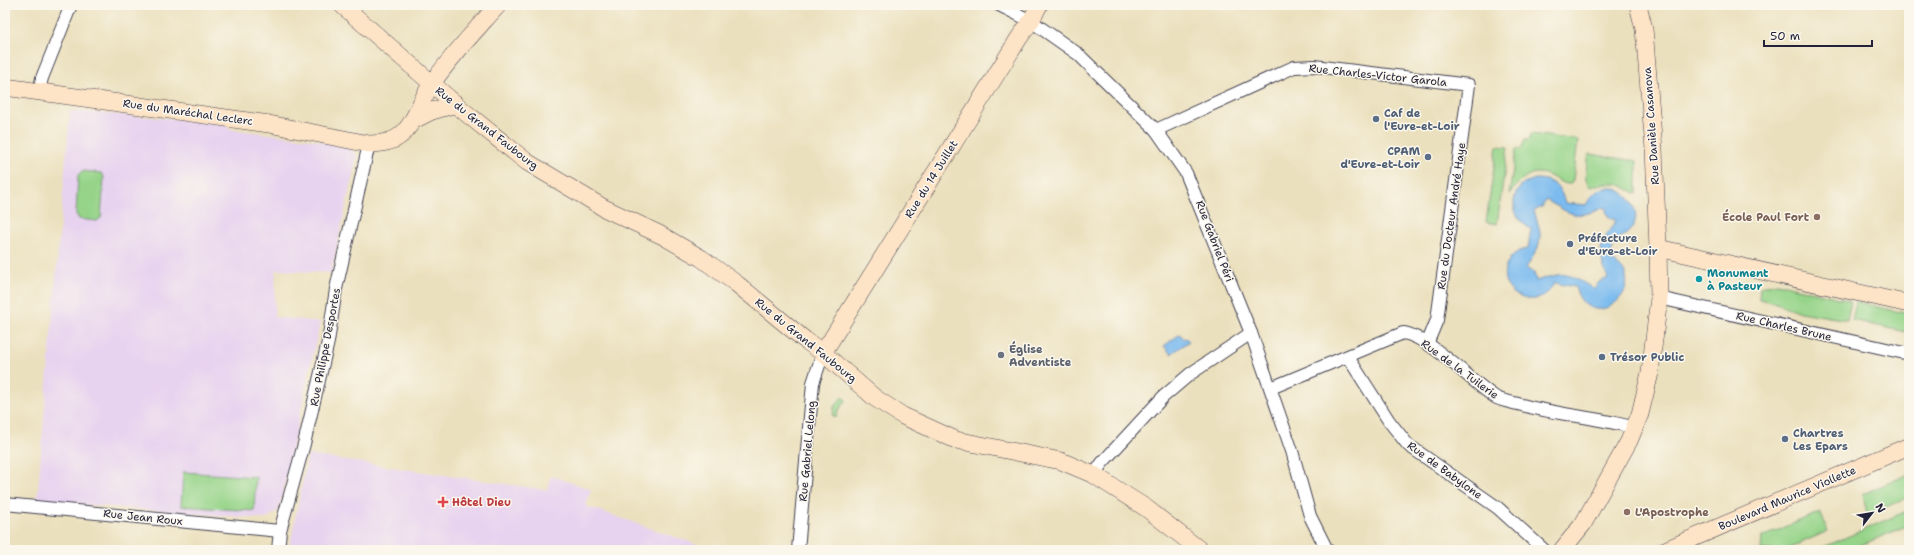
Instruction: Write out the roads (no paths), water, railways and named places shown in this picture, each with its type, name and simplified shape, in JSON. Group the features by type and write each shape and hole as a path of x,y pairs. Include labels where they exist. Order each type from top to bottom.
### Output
{"main road":[{"name":"Rue du Grand Faubourg","path":"342,5 432,84 527,162 604,208 661,235 701,258 737,284 876,398 906,418 956,440 1060,461 1094,475 1146,508 1199,550"},
{"path":"412,121 422,98 432,84 498,5"},
{"name":"Rue du 14 Juillet","path":"823,353 1014,45 1031,21 1039,5"},
{"name":"Rue Danièle Casanova","path":"1562,550 1583,524 1635,428 1650,373 1659,298 1658,248 1654,149 1644,29 1638,5"},
{"name":"Rue du Maréchal Leclerc","path":"5,87 269,124 369,144 382,144 394,139 405,131 412,121"},
{"path":"412,121 432,111 456,104"},
{"path":"1658,248 1909,304"},
{"name":"Boulevard Maurice Viollette","path":"1665,550 1909,446"}],"street":[{"path":"39,91 42,78 71,5"},
{"name":"Rue Gabriel Péri","path":"999,5 1031,21 1078,54 1156,130 1186,173 1192,184 1251,333 1292,451 1310,516 1327,550"},
{"name":"Rue Charles-Victor Garola","path":"1156,130 1294,67 1314,66 1469,86"},
{"name":"Rue du Docteur André Haye","path":"1427,344 1437,320 1469,86"},
{"name":"Rue Philippe Desportes","path":"278,550 280,530 308,428 328,342 336,289 369,144"},
{"name":"Rue Charles Brune","path":"1659,298 1909,354"},
{"path":"1094,475 1102,463 1163,397 1190,374 1251,333"},
{"name":"Rue de la Tuilerie","path":"1271,388 1348,357 1402,333 1411,334 1427,344 1496,398 1532,408 1618,423 1635,428"},
{"name":"Rue Gabriel Lelong","path":"798,550 813,383 823,353"},
{"name":"Rue de Babylone","path":"1348,357 1389,421 1408,445 1498,508 1544,550"},
{"name":"Rue Jean Roux","path":"5,504 280,530"}],"water":[{"path":"1542,179 1551,182 1561,192 1565,203 1586,205 1597,192 1608,188 1620,191 1629,198 1635,209 1635,221 1629,232 1614,240 1610,260 1623,270 1627,281 1624,292 1616,302 1605,308 1594,309 1583,302 1575,287 1554,283 1547,293 1538,298 1528,299 1511,291 1506,283 1504,273 1508,262 1514,255 1519,251 1528,249 1531,229 1518,217 1514,201 1520,188 1527,182","holes":["1546,200 1574,214 1586,214 1605,207 1608,216 1616,221 1603,242 1601,254 1608,278 1599,282 1594,289 1577,279 1566,275 1554,276 1536,281 1534,273 1526,268 1540,241 1539,229 1534,211 1542,207"]},
{"path":"1180,334 1184,339 1186,338 1189,341 1171,354 1164,346"}],"place":[{"name":"Caf de l'Eure-et-Loir","path":"1376,119"},
{"name":"CPAM d'Eure-et-Loir","path":"1428,157"},
{"name":"École Paul Fort","path":"1817,217"},
{"name":"Préfecture d'Eure-et-Loir","path":"1570,244"},
{"name":"Monument à Pasteur","path":"1699,279"},
{"name":"Église Adventiste","path":"1001,355"},
{"name":"Trésor Public","path":"1602,357"},
{"name":"Chartres Les Epars","path":"1785,439"},
{"name":"Hôtel Dieu","path":"443,502"},
{"name":"L'Apostrophe","path":"1627,512"}]}
